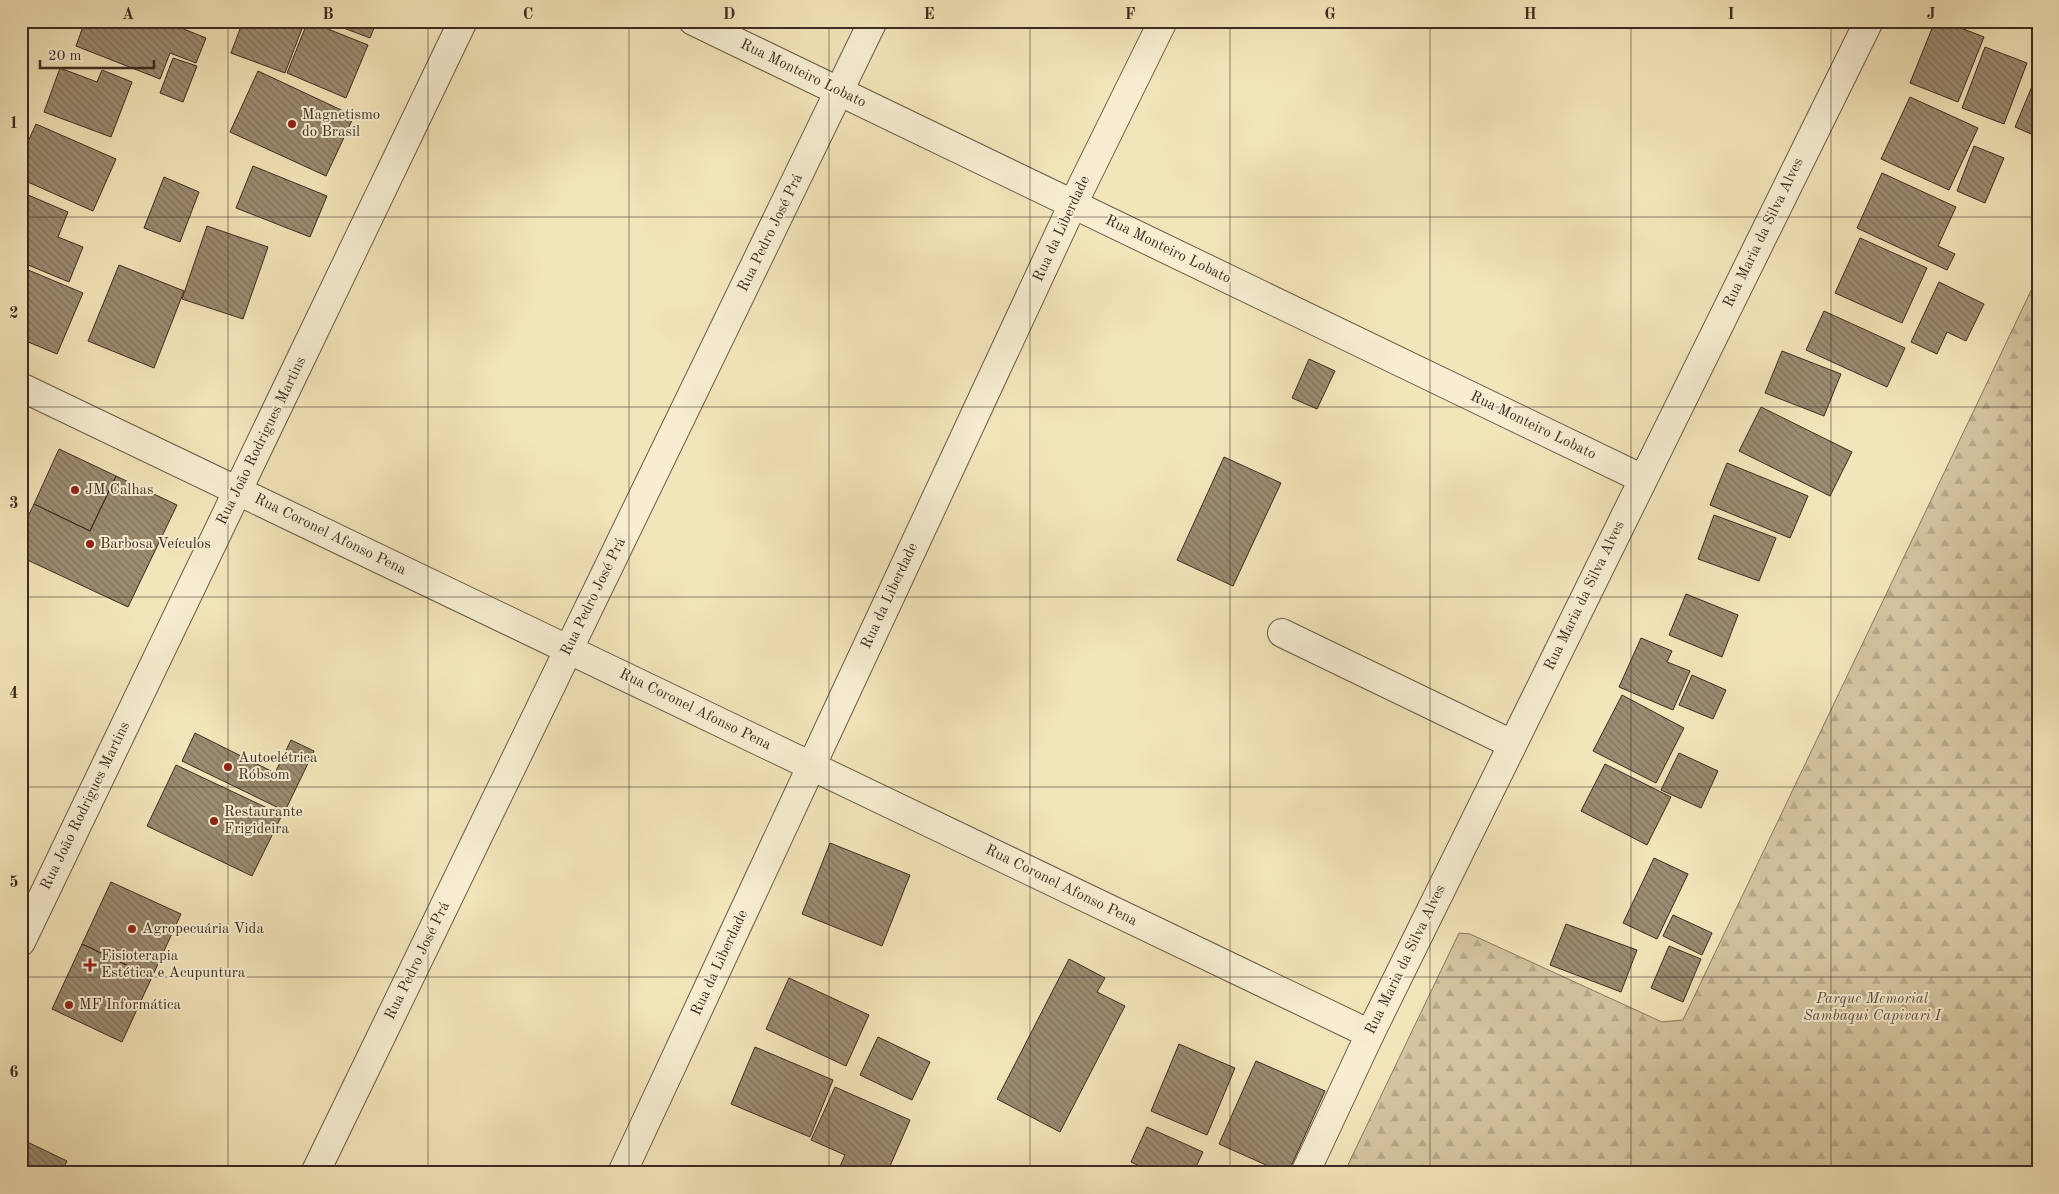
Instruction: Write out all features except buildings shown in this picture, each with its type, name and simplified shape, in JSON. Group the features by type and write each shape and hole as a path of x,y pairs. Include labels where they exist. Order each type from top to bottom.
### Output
{"street":[{"name":"Rua João Rodrigues Martins","path":"21,942 463,21"},
{"name":"Rua Monteiro Lobato","path":"693,21 1643,479"},
{"name":"Rua Pedro José Prá","path":"315,1173 873,21"},
{"name":"Rua da Liberdade","path":"622,1173 1073,204 1163,21"},
{"name":"Rua Maria da Silva Alves","path":"1305,1173 1370,1034 1869,21"},
{"name":"Rua Coronel Afonso Pena","path":"21,387 1370,1034"},
{"path":"1282,633 1512,744"}],"green space":[{"name":"Parque Memorial Sambaqui Capivari I","path":"2038,276 2038,1173 1344,1173 1459,933 1470,934 1662,1022 1683,1020"}],"place":[{"name":"Magnetismo do Brasil","path":"292,124"},
{"name":"JM Calhas","path":"75,490"},
{"name":"Barbosa Veículos","path":"90,544"},
{"name":"Autoelétrica Róbsom","path":"228,767"},
{"name":"Restaurante Frigideira","path":"214,821"},
{"name":"Agropecuária Vida","path":"132,929"},
{"name":"Fisioterapia Estética e Acupuntura","path":"90,965"},
{"name":"MF Informática","path":"69,1005"}]}
